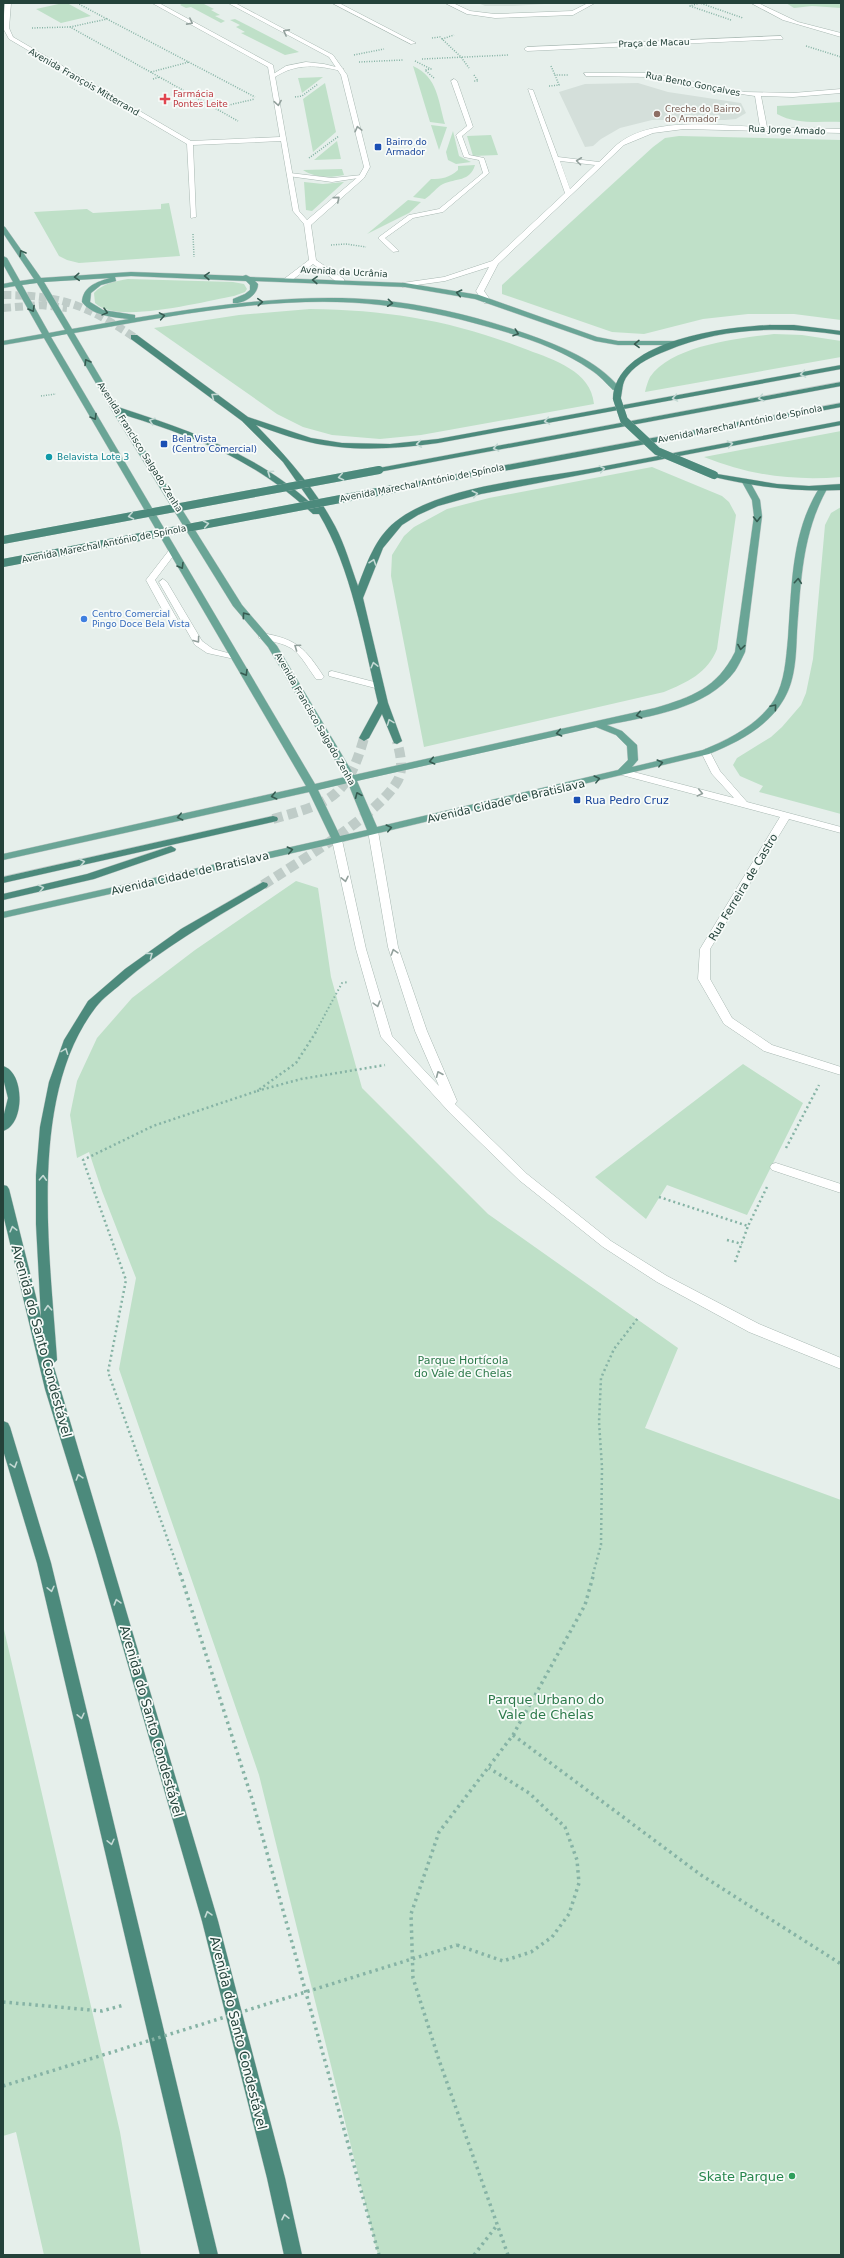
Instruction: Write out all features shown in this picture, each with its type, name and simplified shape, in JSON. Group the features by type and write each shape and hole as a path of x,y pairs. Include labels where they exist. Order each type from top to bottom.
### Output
{"highway":[{"path":"841,333 784,327 737,329 698,336 676,343 636,362 623,373 616,388 617,399 624,420 657,451 714,475 746,482 784,488 841,488"},
{"path":"134,337 245,419 298,474 331,527 358,598 382,703 397,741"},
{"path":"245,419 309,439 327,443 362,447 392,447 438,441 841,367"},
{"name":"Avenida Marechal António de Spínola","path":"3,540 841,384"},
{"name":"Avenida Marechal António de Spínola","path":"3,563 841,405"},
{"path":"115,409 201,437 242,456 292,490 331,527"},
{"path":"358,598 377,549 386,535 400,522 444,502 506,488 841,423"},
{"path":"364,738 382,703"},
{"path":"3,880 273,819"},
{"path":"3,897 90,877 230,828"},
{"path":"52,1389 43,1184 46,1124 57,1074 69,1041 92,1004 121,977 154,952 263,885"},
{"path":"3,1070 9,1076 15,1091 14,1108 3,1127"},
{"name":"Avenida do Santo Condestável","path":"3,1189 52,1389 103,1554 210,1921 276,2178 293,2255"},
{"path":"3,1427 44,1563 209,2255"}],"main road":[{"name":"Avenida Francisco Salgado Zenha","path":"3,228 39,280 115,409 238,606 272,646 351,779 374,831"},
{"path":"3,258 172,551 312,788 337,840"},
{"name":"Avenida da Ucrânia","path":"3,286 39,280 131,274 246,277 405,285 438,289 487,300 595,339 618,344 676,343"},
{"path":"131,274 94,286 86,294 86,302 91,308 102,312 144,319"},
{"path":"222,306 253,293 254,284 246,277"},
{"path":"3,344 69,331 222,306 292,300 342,300 394,303 439,310 479,320 562,350 592,368 616,388"},
{"path":"3,857 597,724 657,710 697,697 723,680 737,662 740,652 758,516 756,500 746,482"},
{"name":"Avenida Cidade de Bratislava","path":"3,915 337,840 706,752 725,744 752,728 779,700 784,689 791,657 802,539 812,505 823,489"},
{"path":"597,724 619,733 632,745 633,760 622,772"}],"street":[{"path":"6,28 8,3"},
{"path":"155,3 271,66 296,211 307,224 313,261 341,281"},
{"path":"231,3 331,56 339,67 367,167 362,177 307,224"},
{"path":"335,3 413,43"},
{"path":"448,3 469,13 495,16 573,13 592,3"},
{"path":"754,3 764,10 792,22 841,35"},
{"name":"Avenida François Mitterrand","path":"6,28 11,38 22,46 190,143"},
{"name":"Praça de Macau","path":"527,49 781,38"},
{"path":"273,76 280,70 294,66 310,64 339,67"},
{"name":"Rua Bento Gonçalves","path":"586,74 651,75 719,91 758,95 793,95 841,91"},
{"path":"395,251 381,238 411,216 441,211 486,173 482,159 466,156 459,135 470,127 454,81"},
{"path":"530,90 569,194"},
{"path":"758,95 764,129"},
{"name":"Rua Jorge Amado","path":"601,164 622,144 637,135 659,128 684,127 841,131"},
{"path":"193,217 190,143 284,139"},
{"path":"557,159 601,164"},
{"path":"487,300 480,291 495,263 601,164"},
{"path":"290,175 317,180 362,177"},
{"path":"288,279 313,261"},
{"path":"405,285 445,279 495,263"},
{"path":"172,551 150,580 175,624"},
{"path":"163,582 198,643 210,651 236,658"},
{"path":"262,636 277,638 297,646 319,677"},
{"path":"332,674 379,686"},
{"path":"706,752 716,772 743,803"},
{"path":"622,772 665,785 743,803 841,830"},
{"name":"Rua Ferreira de Castro","path":"786,815 705,949 704,979 728,1021 768,1048 841,1071"},
{"path":"374,831 393,947 421,1031 454,1110"},
{"path":"337,840 361,949 386,1037 454,1110 523,1177 607,1244 662,1279 754,1328 841,1364"},
{"path":"776,1167 841,1189"}],"path":[{"path":"77,3 255,96 256,106"},
{"path":"6,28 70,27 108,19"},
{"path":"70,27 240,122"},
{"path":"442,39 454,35"},
{"path":"339,67 410,59 514,55 527,49"},
{"path":"410,59 432,69 425,70 437,81 454,81"},
{"path":"151,72 190,62"},
{"path":"530,90 528,87 558,86 555,75 586,74"},
{"path":"153,79 161,77"},
{"path":"277,98 302,96 324,80"},
{"path":"216,108 255,99"},
{"path":"309,164 308,160 338,136 359,135"},
{"path":"193,217 195,276"},
{"path":"311,246 346,244 395,251"},
{"path":"257,1092 296,1063 317,1030 342,983 370,979"},
{"path":"379,2255 252,1799 181,1576 108,1372 126,1280 83,1160 152,1126 257,1092 301,1079 409,1061"},
{"path":"735,1262 748,1226 776,1167 828,1067"},
{"path":"659,1197 748,1226"},
{"path":"727,1240 742,1244"},
{"path":"508,2255 439,2060 413,1978 411,1914 439,1832 513,1735 585,1605 601,1545 602,1467 599,1422 600,1378 614,1349 638,1318"},
{"path":"513,1735 700,1875 841,1964"},
{"path":"3,2086 457,1945 502,1961 531,1952 552,1937 569,1914 579,1883 577,1860 565,1827 529,1793 489,1768"},
{"path":"3,2002 102,2011 148,1998"},
{"path":"474,2255 498,2224"}],"shaded area":[{"path":"478,3 560,3 485,6"},
{"name":"Creche do Bairro do Armador","path":"638,83 668,92 741,103 746,113 736,119 725,120 652,120 620,128 601,139 593,146 585,147 559,92 585,84"}],"green space":[{"path":"67,3 91,16 61,23 36,9"},
{"path":"183,3 202,3 214,9 211,10 220,15 215,16 225,21 221,23 191,7 186,8 180,5"},
{"path":"786,3 841,3 841,8 812,6 794,8"},
{"path":"235,19 299,52 285,55 241,33 245,32 236,27 240,25 230,20"},
{"path":"413,66 428,76 436,90 445,124 430,122"},
{"path":"323,77 302,93 298,78"},
{"path":"325,83 336,132 313,152 303,99"},
{"path":"841,102 841,122 808,122 792,120 777,114 777,106"},
{"path":"431,125 447,127 439,150"},
{"path":"453,131 459,156 471,162 456,164 448,160 446,152"},
{"path":"491,135 498,155 473,156 467,136"},
{"path":"679,136 841,140 841,320 794,314 748,314 703,319 644,334 612,332 502,294 502,285 653,147 665,138"},
{"path":"337,141 341,159 314,160"},
{"path":"475,165 470,174 466,177 443,184 425,199 413,197 431,179 442,178 455,173 458,170 458,166"},
{"path":"342,169 344,175 333,177 312,175 303,170"},
{"path":"304,182 323,184 344,182 312,211 306,210"},
{"path":"408,200 421,202 409,213 367,234"},
{"path":"169,203 180,256 79,263 67,260 59,256 34,212 87,209 93,213 161,209 161,204"},
{"path":"128,279 233,282 244,284 247,289 245,292 234,296 162,310 141,312 122,312 106,309 95,303 94,293 101,287 110,283"},
{"path":"310,309 367,312 421,319 501,340 549,358 570,368 586,383 594,404 421,435 380,439 332,435 303,427 277,414 154,328 239,315"},
{"path":"774,334 802,335 841,341 841,357 645,392 650,377 660,366 674,357 707,345"},
{"path":"841,431 841,477 806,478 771,475 737,468 704,457"},
{"path":"652,467 722,496 729,502 736,515 717,649 708,665 688,681 664,692 424,747 391,576 392,555 404,536 414,527 447,509 489,498"},
{"path":"841,507 841,814 759,792 763,786 740,776 733,765 737,758 771,737 801,705 806,693 813,659 825,525 831,513"},
{"name":"Parque Urbano do Vale de Chelas","path":"296,881 318,888 331,977 362,1088 488,1214 678,1348 645,1428 841,1500 841,2255 378,2255 259,1775 119,1369 136,1278 102,1191 89,1152 77,1158 70,1115 77,1081 97,1038 132,998 195,950"},
{"path":"743,1064 803,1103 747,1215 667,1185 646,1219 595,1177"},
{"path":"3,1625 120,2132 141,2255 44,2255 16,2132 3,2136"}],"tunnel":[{"path":"3,295 41,297 72,304 101,317 134,337"},
{"path":"3,308 41,305 67,308"},
{"path":"273,819 309,808 334,795 343,786 351,774 364,738"},
{"path":"263,885 356,823 388,794 398,780 401,771 401,760 397,741"}],"place":[{"name":"Farmácia Pontes Leite","path":"165,99"},
{"name":"Creche do Bairro do Armador","path":"657,114"},
{"name":"Bairro do Armador","path":"378,147"},
{"name":"Bela Vista (Centro Comercial)","path":"164,444"},
{"name":"Belavista Lote 3","path":"49,457"},
{"name":"Centro Comercial Pingo Doce Bela Vista","path":"84,619"},
{"name":"Rua Pedro Cruz","path":"577,800"},
{"name":"Skate Parque","path":"792,2176"}],"park label":[{"name":"Parque Hortícola do Vale de Chelas","path":"463,1366"}]}
